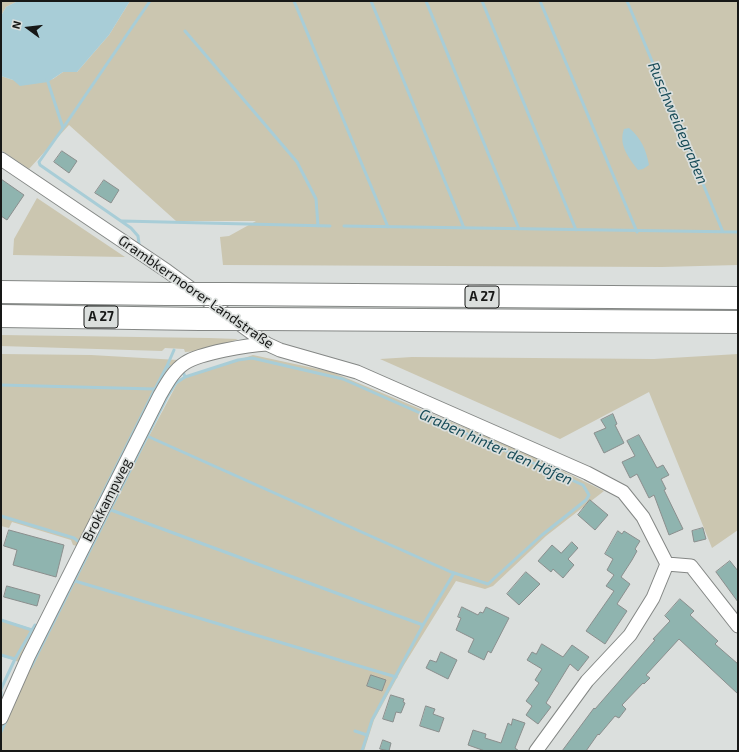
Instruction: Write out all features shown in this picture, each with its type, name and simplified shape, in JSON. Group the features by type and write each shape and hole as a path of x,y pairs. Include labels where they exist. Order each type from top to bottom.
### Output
{"highway":[{"name":"A 27","path":"1,292 738,298"},
{"name":"A 27","path":"1,316 200,319 738,322"}],"street":[{"name":"Grambkermoorer Landstraße","path":"1,158 167,271 267,344 280,350 357,372 609,483 623,492 643,517 666,564"},
{"name":"Brokkampweg","path":"1,718 28,657 160,395 172,376 185,363 193,359 247,345 267,344"},
{"path":"536,751 587,681 630,635 653,598 666,564 691,566 738,626"}],"shaded area":[{"path":"1,1 18,1 6,7 1,16"},
{"path":"130,1 738,1 738,265 662,267 223,265 220,237 229,236 256,221 176,221 69,125 29,169 1,150 1,76 13,80 40,82 53,79 63,72 77,72 109,35"},
{"path":"37,198 125,257 13,255 14,239"},
{"path":"1,335 238,339 212,348 185,352 184,349 165,348 162,351 1,346"},
{"path":"1,354 91,355 178,360 81,547 73,545 71,540 12,522 9,528 1,526"},
{"path":"738,354 738,530 712,548 649,392 560,439 380,359 412,357 654,359"},
{"path":"253,355 332,372 528,454 604,491 546,536 493,586 485,589 456,581 404,665 374,720 364,751 1,751 1,732 33,654 179,380"},
{"path":"1,619 36,630 19,662 1,656"}],"water":[{"path":"18,1 130,1 109,35 77,72 63,72 48,82 20,86 13,80 1,76 1,16 6,7"},
{"path":"629,128 640,140 646,154 649,165 643,169 638,170 623,146 622,140 624,129"}],"building":[{"path":"62,151 77,161 69,173 54,162"},
{"path":"1,179 24,195 7,220 1,216"},
{"path":"104,180 119,190 111,203 95,193"},
{"path":"613,414 617,424 615,425 624,443 604,453 594,433 606,428 601,420"},
{"path":"639,435 657,468 663,465 669,475 661,479 666,489 664,490 683,529 669,535 654,495 649,498 637,474 630,478 622,462 635,456 627,441"},
{"path":"590,500 608,515 595,530 578,515"},
{"path":"703,528 706,539 694,542 692,531"},
{"path":"9,530 64,545 56,577 13,565 17,550 4,546"},
{"path":"618,531 622,534 624,531 640,541 635,549 637,551 621,577 630,584 617,604 627,611 605,644 586,631 614,591 606,586 614,575 607,570 613,559 605,554"},
{"path":"572,542 578,548 568,559 574,565 563,578 553,569 551,572 538,561 552,545 561,553"},
{"path":"730,561 738,571 738,602 716,572"},
{"path":"526,572 540,584 519,605 507,594"},
{"path":"7,586 40,595 37,606 4,597"},
{"path":"680,599 694,611 690,615 718,641 715,644 738,664 738,694 679,639 646,675 650,678 644,684 643,683 622,705 626,709 619,718 615,716 599,735 598,734 586,751 562,751 594,708 595,709 655,640 653,639 670,621 665,616"},
{"path":"462,607 478,615 480,612 483,613 486,607 509,618 491,653 488,651 484,660 468,652 474,639 456,630 461,618 458,617"},
{"path":"542,644 563,657 572,645 589,657 578,671 570,664 546,703 551,707 538,724 526,715 532,706 526,701 539,683 535,680 542,669 527,660 532,652 536,654"},
{"path":"441,652 457,660 448,679 426,668 430,660 436,662"},
{"path":"371,675 386,680 382,691 367,686"},
{"path":"391,695 404,699 403,702 405,703 401,713 396,712 393,722 383,719"},
{"path":"426,706 435,709 433,714 444,718 439,732 420,726"},
{"path":"513,719 525,723 515,748 519,751 485,751 468,745 473,730 486,734 485,738 501,743 508,723 511,725"},
{"path":"383,740 391,743 389,751 380,749"}],"waterway":[{"path":"63,128 150,1"},
{"path":"294,1 388,227"},
{"path":"371,1 464,228"},
{"path":"426,1 519,229"},
{"path":"482,1 576,230"},
{"path":"540,1 637,232"},
{"name":"Ruschweidegraben","path":"627,1 723,232"},
{"path":"185,31 297,162 316,199 318,226"},
{"name":"Graben hinter den Höfen","path":"47,79 63,128 39,162 40,165 131,228 138,236 139,244"},
{"path":"122,221 330,226"},
{"path":"344,226 738,232"},
{"name":"Graben hinter den Höfen","path":"170,367 167,366 174,350"},
{"name":"Graben hinter den Höfen","path":"147,436 451,572 488,584 542,535 586,500 589,495 583,485 343,379 252,358 238,360 185,377 184,374"},
{"path":"95,509 167,366"},
{"path":"31,667 167,397 176,383 185,377"},
{"path":"1,385 155,389"},
{"path":"111,510 423,625"},
{"path":"1,516 74,538 79,542"},
{"name":"Graben hinter den Höfen","path":"362,751 372,720 423,625 454,573"},
{"path":"75,581 396,677"},
{"path":"1,620 32,630 35,625"},
{"path":"1,689 15,659 32,630"},
{"path":"1,655 15,659"},
{"path":"1,732 6,721"},
{"path":"355,731 367,735"}]}
